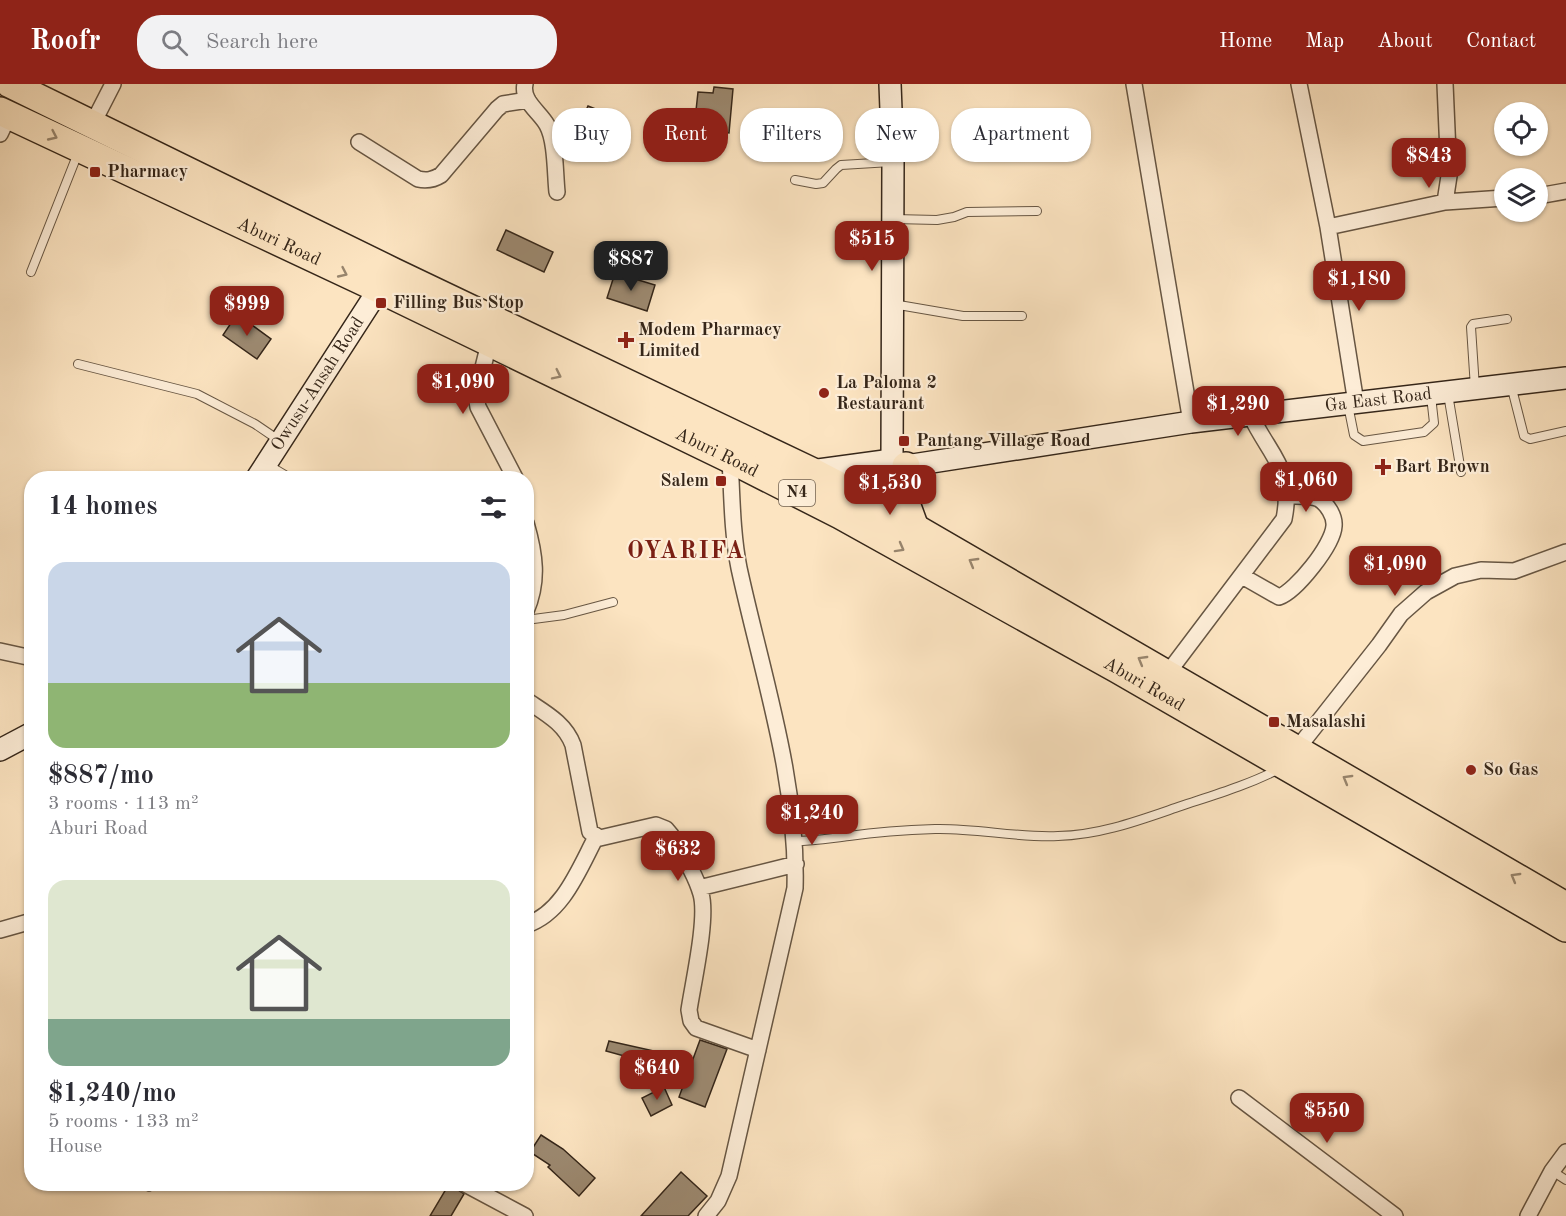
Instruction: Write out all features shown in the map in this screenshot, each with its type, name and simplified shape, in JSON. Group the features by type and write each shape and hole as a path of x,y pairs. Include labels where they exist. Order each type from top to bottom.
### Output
{"highway":[{"name":"Aburi Road","path":"9,84 86,137 378,290 730,459 840,515 1117,669 1291,757 1566,906"},
{"name":"Aburi Road","path":"3,120 86,137 394,272 811,471 874,504 1167,674 1291,757 1566,928"},
{"path":"897,469 915,528"}],"street":[{"path":"86,137 113,84"},
{"path":"525,84 524,89 528,100 547,125 551,136 557,192"},
{"path":"890,84 891,108"},
{"path":"1134,84 1191,422"},
{"path":"1299,84 1328,227 1352,403"},
{"path":"1445,84 1449,176 1445,202"},
{"path":"359,142 418,179 425,181 434,179 441,175 497,108 503,104 528,100"},
{"path":"840,515 863,510 874,504 897,469 892,303 893,162"},
{"path":"1548,194 1566,191"},
{"path":"1328,227 1445,202 1494,199"},
{"name":"Owusu-Ansah Road","path":"262,471 378,290"},
{"path":"489,343 476,396 478,407 511,471"},
{"name":"Ga East Road","path":"811,471 897,469 1191,422 1566,378"},
{"path":"1167,674 1284,519 1287,496 1282,468 1273,451 1261,437 1251,416"},
{"path":"706,1216 718,1201 729,1176 795,888 796,864 786,768 739,565 730,459"},
{"path":"1242,576 1279,597 1286,595 1299,582 1329,541 1334,528 1334,519 1323,502 1316,497 1287,496"},
{"path":"1291,757 1380,645 1401,614 1426,592 1455,576 1481,570 1514,571 1566,552"},
{"path":"534,557 536,573 534,588"},
{"path":"0,651 24,656"},
{"path":"534,705 561,724 569,733 590,832 596,837"},
{"path":"0,750 24,737"},
{"path":"596,837 656,825 662,826 671,835 699,888 703,912 689,1010 691,1021 696,1028 759,1050"},
{"path":"534,923 555,906 567,891 596,837"},
{"path":"699,888 796,864"},
{"path":"0,930 24,923"},
{"path":"1239,1098 1395,1216"},
{"path":"1528,1216 1552,1171 1566,1152"},
{"path":"478,1191 525,1216"}],"lane":[{"path":"31,272 86,137"},
{"path":"795,180 823,183 841,165 893,162"},
{"path":"892,219 937,220 967,212 1037,211"},
{"path":"892,303 963,315 1022,316"},
{"path":"1475,389 1471,327 1473,324 1507,319"},
{"path":"78,364 197,394 255,424 281,442"},
{"path":"1511,385 1526,438 1566,431"},
{"path":"1352,403 1354,435 1363,441 1424,432 1430,429 1434,423 1439,394"},
{"path":"1439,394 1461,472"},
{"path":"534,619 564,615 613,602"},
{"path":"795,841 817,841 885,832 937,829 978,830 1003,834 1088,835 1247,784 1291,757"},
{"path":"1552,1171 1566,1180"}],"building":[{"path":"714,87 733,89 729,133 728,108 696,108 698,92 713,93"},
{"path":"506,230 553,252 544,272 497,250"},
{"path":"615,273 655,285 647,311 607,298"},
{"path":"237,314 271,339 257,359 223,335"},
{"path":"700,1040 727,1049 705,1107 679,1097"},
{"path":"609,1041 654,1051 647,1081 624,1076 628,1057 606,1051"},
{"path":"664,1087 672,1105 651,1116 642,1098"},
{"path":"541,1135 563,1149 595,1178 579,1196 548,1167 550,1165 534,1155 534,1146"},
{"path":"681,1172 707,1196 688,1216 641,1216"},
{"path":"445,1191 460,1191 464,1194 451,1216 430,1216"}],"place":[{"name":"Pharmacy","path":"95,172"},
{"name":"Filling Bus Stop","path":"381,303"},
{"name":"Modem Pharmacy Limited","path":"626,340"},
{"name":"La Paloma 2 Restaurant","path":"824,393"},
{"name":"Pantang Village Road","path":"904,441"},
{"name":"Bart Brown","path":"1383,467"},
{"name":"Salem","path":"721,481"},
{"name":"Masalashi","path":"1274,722"},
{"name":"So Gas","path":"1471,770"}],"district":[{"name":"OYARIFA","path":"686,552"}]}
